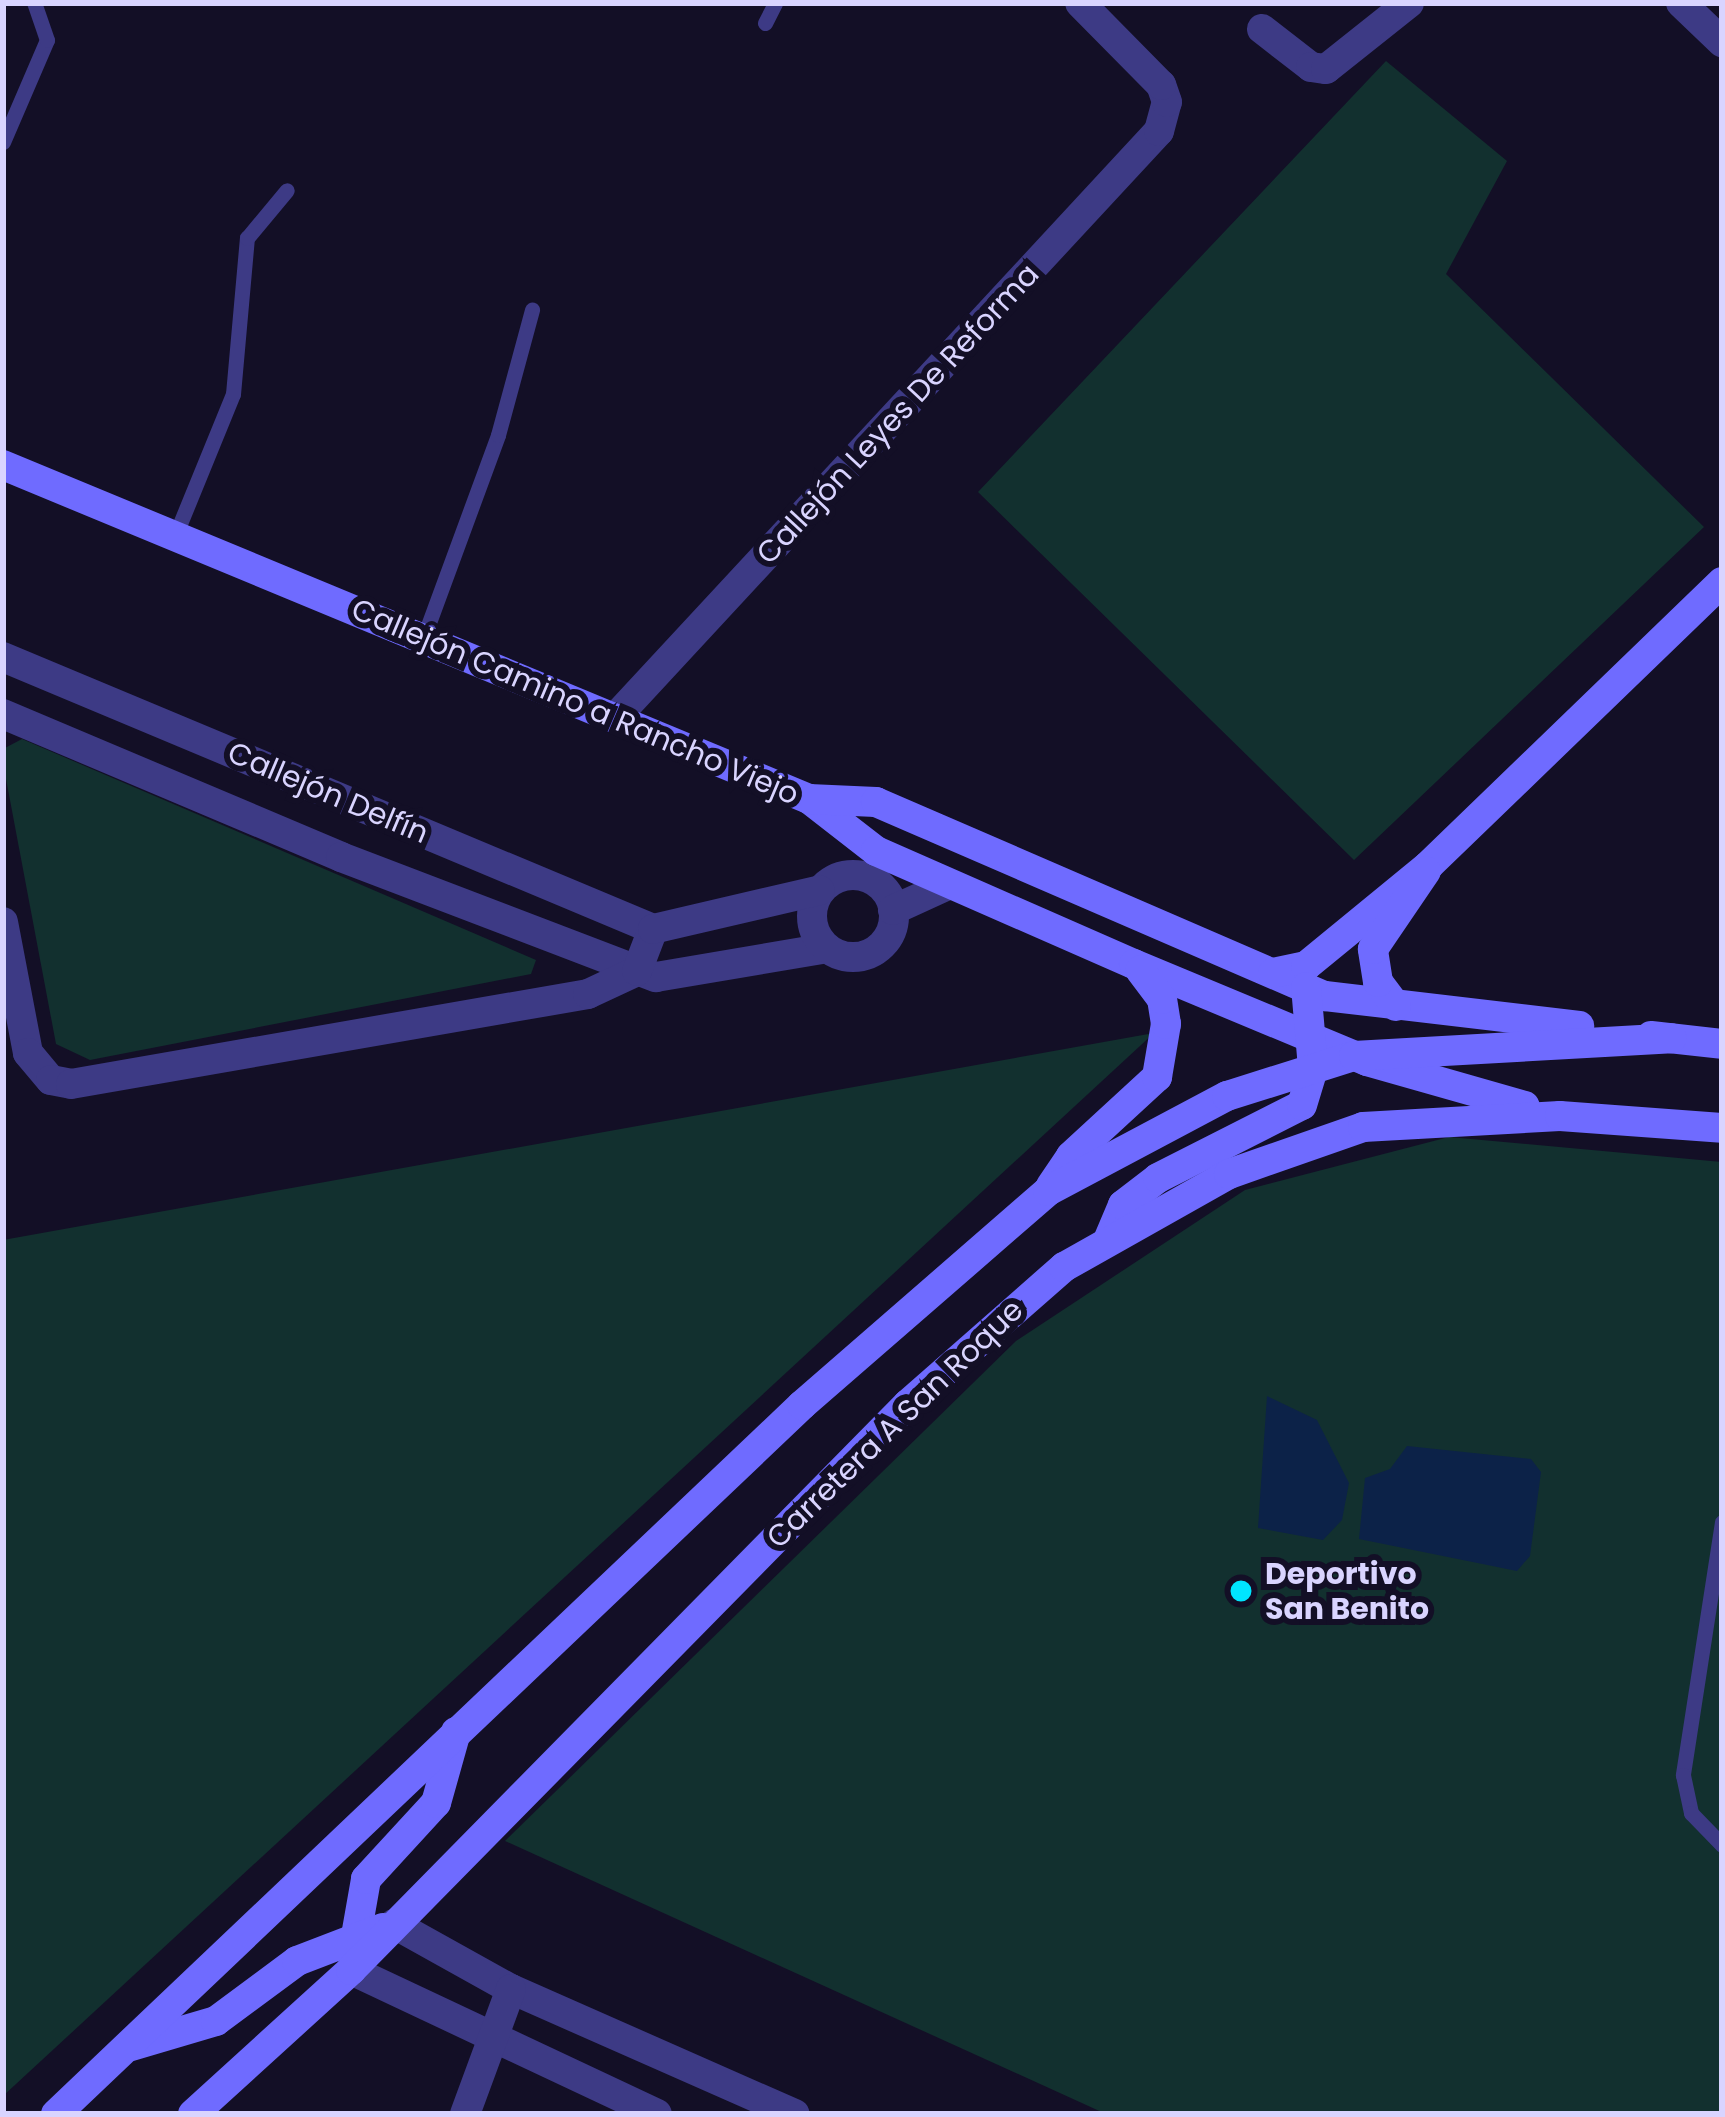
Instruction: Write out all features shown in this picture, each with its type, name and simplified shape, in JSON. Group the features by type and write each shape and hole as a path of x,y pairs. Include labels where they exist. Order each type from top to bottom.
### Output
{"main road":[{"name":"Callejón Camino a Rancho Viejo","path":"3,465 809,799 870,863 948,885 1134,964 1306,1060 1354,1056 1560,1116"},
{"path":"1273,973 1306,966 1428,866 1722,582"},
{"path":"809,799 876,802 1306,987 1396,1006 1722,1045"},
{"path":"1396,1006 1378,982 1373,949 1428,866"},
{"path":"1048,1191 1071,1156 1147,1091 1163,1062 1162,999 1134,964"},
{"path":"1109,1238 1123,1205 1158,1178 1290,1116 1310,1090 1306,987"},
{"path":"1354,1056 1671,1038"},
{"path":"56,2114 854,1357 1048,1191 1227,1096 1306,1060"},
{"name":"Carretera A San Roque","path":"193,2114 351,1970 908,1404 1009,1310 1109,1238 1228,1174 1363,1127 1560,1116 1722,1129"},
{"path":"351,1970 366,1879 436,1803 455,1732"},
{"path":"127,2047 216,2021 297,1961 394,1924"}],"street":[{"name":"Callejón Leyes De Reforma","path":"615,718 1147,147 1167,103 1150,70 1080,3"},
{"path":"1262,29 1311,67 1325,69 1409,3"},
{"path":"1681,3 1722,42"},
{"name":"Callejón Delfín","path":"3,657 652,928"},
{"name":"Callejón Delfín","path":"3,714 637,971"},
{"path":"3,922 22,1036 36,1069 51,1080 92,1082 565,998 637,971 688,976 827,948 849,957 873,952 889,934 893,910 870,863 820,890 652,928 637,971"},
{"path":"893,910 948,885"},
{"path":"820,890 812,920 827,948"},
{"path":"394,1924 730,2101 795,2114"},
{"path":"351,1970 657,2114"},
{"path":"465,2114 511,1989"}],"lane":[{"path":"3,142 47,40 34,3"},
{"path":"764,23 776,3"},
{"path":"175,536 233,394 247,238 287,190"},
{"path":"422,638 498,435 532,310"},
{"path":"1722,1522 1683,1775 1691,1813 1722,1846"}],"green space":[{"path":"1386,61 1507,161 1446,274 1704,527 1354,860 978,492"},
{"path":"22,739 536,960 531,974 90,1060 56,1044 3,763 3,749"},
{"path":"1154,1033 3,2096 3,1240"},
{"name":"Deportivo San Benito","path":"1449,1137 1722,1162 1722,2114 1106,2114 505,1841 1016,1341 1245,1190"}],"water":[{"path":"1267,1396 1317,1420 1349,1483 1342,1520 1323,1540 1258,1528"},
{"path":"1407,1446 1531,1459 1541,1472 1530,1556 1517,1571 1359,1539 1365,1478 1390,1469"}],"place":[{"name":"Deportivo San Benito","path":"1241,1591"}]}
